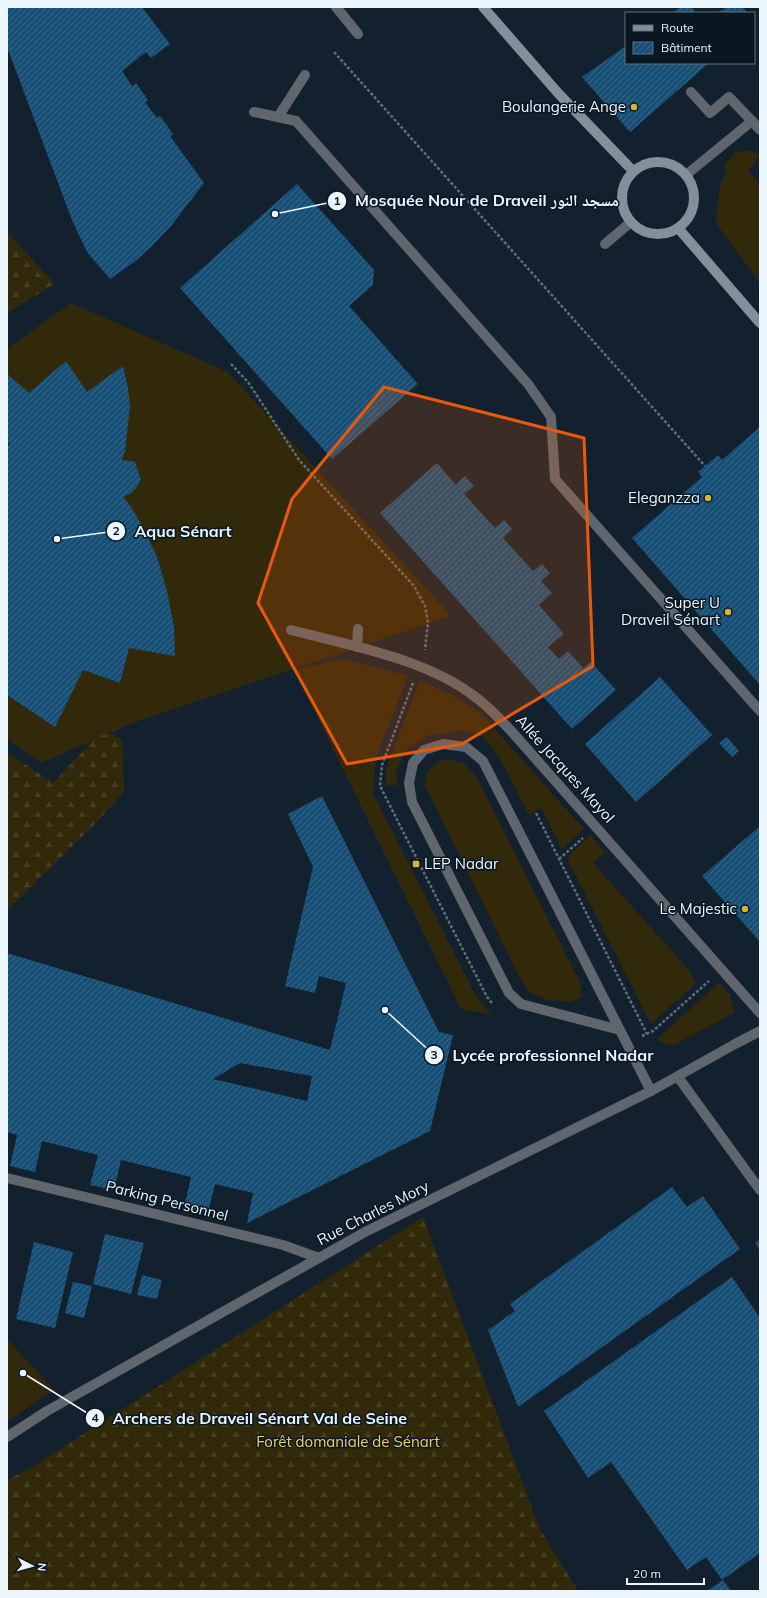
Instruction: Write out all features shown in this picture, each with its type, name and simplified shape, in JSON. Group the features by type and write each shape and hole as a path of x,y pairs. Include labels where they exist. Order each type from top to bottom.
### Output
{"main road":[{"path":"483,7 558,93 633,171"},
{"path":"655,162 666,163 677,168 686,175 692,186 694,198 692,210 687,220 678,228 669,233 648,233 639,229 631,222 625,213 622,202 626,180 633,171 643,165 655,162"},
{"path":"678,228 760,323"}],"street":[{"path":"336,7 358,34"},
{"path":"278,117 305,75"},
{"path":"691,92 710,113 729,97 760,130"},
{"path":"254,112 296,121 528,384 550,417 555,479 760,711"},
{"path":"686,175 752,121"},
{"path":"605,244 631,222"},
{"path":"356,647 358,629"},
{"name":"Allée Jacques Mayol","path":"291,630 420,666 450,680 477,698 496,714 760,1013"},
{"path":"620,1030 521,1004 509,993 412,802 409,783 413,763 424,750 443,744 466,747 484,761 651,1091"},
{"name":"Rue Charles Mory","path":"7,1437 47,1411 365,1232 651,1091 760,1031"},
{"path":"678,1077 760,1190"},
{"name":"Parking Personnel","path":"7,1178 283,1245 319,1258"}],"path":[{"path":"334,52 705,466"},
{"path":"232,364 248,382 299,460 414,586 424,606 428,622 425,652 382,765 380,786 486,997 496,1007"},
{"path":"536,813 647,1034"},
{"path":"559,859 596,826"},
{"path":"640,1037 653,1031 722,969"}],"highlighted area":[{"path":"384,387 584,438 593,666 462,744 347,764 258,603 292,499"}],"green space":[{"path":"749,150 760,155 748,171 760,184 760,283 716,223 720,184 727,173 724,165 736,152"},
{"path":"7,232 55,284 7,313"},
{"path":"71,303 228,372 451,616 143,719 41,763 7,739 7,349"},
{"path":"343,659 408,676 376,758 373,793 476,996 493,1015 461,1009 294,670"},
{"path":"420,681 450,694 480,712 584,829 562,849 541,808 529,815 500,758 485,738 463,730 428,736 407,749 396,772 397,785 386,785 386,768"},
{"path":"111,734 122,740 124,792 94,825 7,911 7,752 53,783 98,735"},
{"path":"449,759 465,764 476,776 581,984 581,997 571,1002 548,1000 530,992 521,981 425,785 426,774 436,762"},
{"path":"590,835 605,853 593,863 689,970 696,983 651,1024 567,858"},
{"path":"719,983 730,995 734,1013 674,1045 664,1044 657,1039"},
{"name":"Forêt domaniale de Sénart","path":"423,1217 540,1529 578,1591 7,1591 7,1480 32,1467"},
{"path":"7,1339 54,1390 7,1422"}],"building":[{"path":"7,7 142,7 170,44 151,58 146,52 122,71 132,86 136,83 148,100 145,102 157,118 160,116 173,134 170,136 204,183 171,226 150,248 134,262 110,279 87,252 72,220 7,47"},
{"path":"681,7 691,7 695,12 674,12"},
{"path":"727,7 743,7 746,12 720,12"},
{"path":"625,47 625,64 708,64 630,132 582,77"},
{"path":"297,184 374,270 373,285 349,306 418,384 332,459 180,288"},
{"path":"66,361 87,392 123,366 130,406 125,451 122,460 135,462 141,480 130,494 123,497 143,527 157,557 167,591 174,627 175,656 129,648 120,683 83,670 55,727 7,695 7,447 10,444 7,440 7,374 29,393"},
{"name":"Super U Draveil Sénart","path":"760,427 760,685 632,538 702,477 698,472 718,455 722,460"},
{"path":"437,463 456,485 465,476 474,486 464,494 495,528 504,520 512,529 503,538 533,571 542,564 550,573 541,581 552,593 539,605 564,634 548,647 559,659 568,651 583,668 591,662 616,690 572,729 380,513"},
{"path":"660,677 712,735 636,802 585,744"},
{"path":"727,737 739,751 732,757 719,743"},
{"path":"322,796 439,1032 453,1035 430,1131 247,1223 253,1193 215,1184 208,1213 184,1207 191,1177 121,1160 114,1190 90,1185 98,1155 42,1141 35,1172 10,1166 17,1135 7,1132 7,953 330,1050 346,983 319,976 315,993 285,986 313,867 288,814","holes":["240,1063 312,1076 307,1101 213,1079"]},
{"name":"Le Majestic","path":"760,826 760,942 702,876"},
{"path":"672,1187 687,1207 703,1196 740,1249 518,1407 488,1330 515,1311 510,1304"},
{"path":"105,1234 144,1243 131,1294 93,1284"},
{"path":"760,1239 760,1250 755,1243"},
{"path":"34,1242 73,1252 55,1328 16,1319"},
{"path":"142,1275 162,1280 157,1299 137,1295"},
{"path":"732,1277 760,1318 760,1553 722,1580 706,1557 687,1570 611,1462 588,1478 544,1411"},
{"path":"73,1282 92,1286 84,1318 65,1313"},
{"path":"723,1580 731,1591 707,1591"}],"place":[{"name":"Boulangerie Ange","path":"634,107"},
{"name":"Mosquée Nour de Draveil مسجد النور","path":"275,214"},
{"name":"Eleganzza","path":"708,498"},
{"name":"Aqua Sénart","path":"57,539"},
{"name":"Super U Draveil Sénart","path":"728,612"},
{"name":"LEP Nadar","path":"416,864"},
{"name":"Le Majestic","path":"745,909"},
{"name":"Lycée professionnel Nadar","path":"385,1010"},
{"name":"Archers de Draveil Sénart Val de Seine","path":"23,1373"}]}
